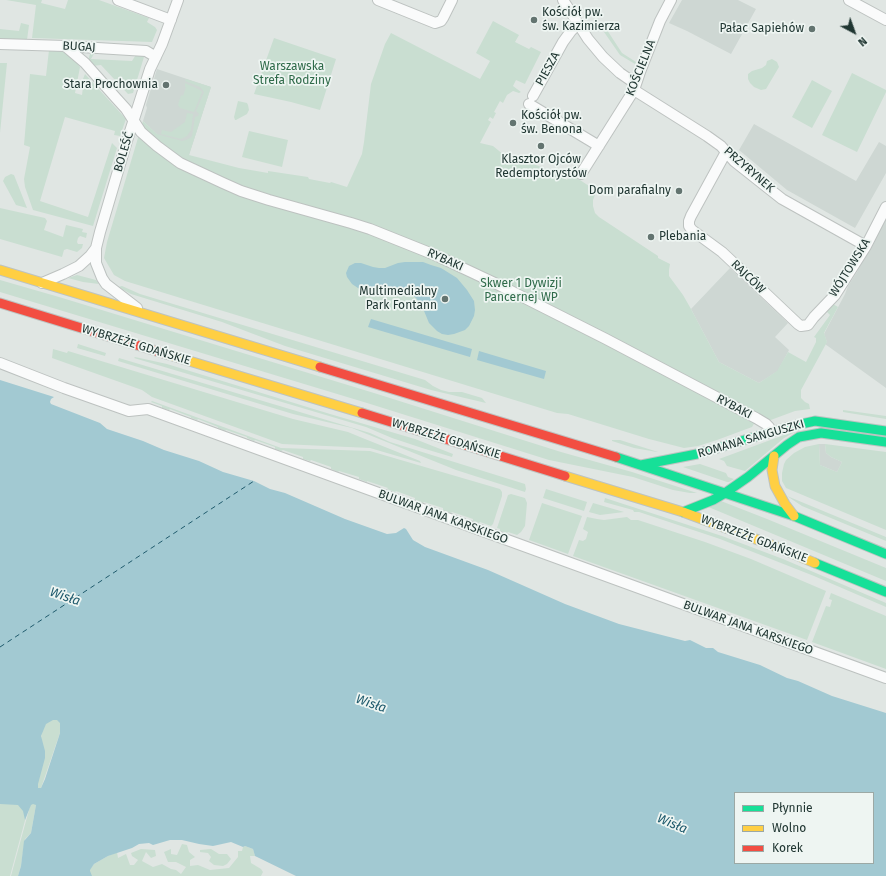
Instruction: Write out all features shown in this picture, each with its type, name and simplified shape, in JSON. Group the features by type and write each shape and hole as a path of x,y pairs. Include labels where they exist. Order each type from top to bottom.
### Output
{"main road":[{"path":"0,270 641,465 794,516 886,554"},
{"name":"WYBRZEŻE GDAŃSKIE","path":"0,303 682,512 777,547 886,592"},
{"name":"ROMANA SANGUSZKI","path":"641,465 697,454 792,426 815,421 886,431"},
{"name":"ROMANA SANGUSZKI","path":"682,512 713,500 726,493 799,437 822,434 886,442"},
{"path":"774,456 772,470 774,486 794,516"}],"street":[{"path":"118,0 171,20"},
{"name":"BOLEŚĆ","path":"144,313 106,284 96,263 96,248 150,69 178,0"},
{"path":"378,0 435,23 443,18 452,0"},
{"name":"PRZYRYNEK","path":"563,0 595,48 635,87 721,146 734,161 782,199 866,246"},
{"name":"KOŚCIELNA","path":"581,174 635,87 660,21 670,0"},
{"path":"849,0 886,20"},
{"name":"PIESZA","path":"578,24 563,42 531,100 599,146"},
{"name":"BUGAJ","path":"0,44 65,46 146,52 156,57"},
{"name":"RYBAKI","path":"65,46 85,63 106,86 126,109 141,132 162,151 180,163 195,171 248,193 370,229 441,258 501,286 620,346 756,418 766,424 771,432"},
{"name":"RAJCÓW","path":"726,152 691,216 689,226 692,230 722,252 798,324 805,326"},
{"name":"WÓJTOWSKA","path":"805,326 835,294 866,246 886,207"},
{"name":"BOLEŚĆ","path":"42,283 79,266 96,248"},
{"name":"BULWAR JANA KARSKIEGO","path":"0,363 129,411 148,409 886,678"}],"shaded area":[{"path":"682,0 738,0 756,9 731,54 669,23"},
{"path":"157,69 211,87 189,155 166,143 143,121 147,108 146,105"},
{"path":"754,124 856,181 879,142 886,146 886,173 855,228 787,190 739,150"},
{"path":"886,217 886,388 825,344 827,342 824,334 848,286"},
{"path":"730,268 788,323 775,337 789,350 778,371 759,383 719,362 691,309"},
{"path":"819,444 825,444 826,453 842,462 837,472 820,465"}],"green space":[{"path":"6,0 42,0 41,3 65,9 68,0 99,0 149,18 147,22 157,30 152,42 32,38 36,5"},
{"name":"Skwer 1 Dywizji Pancernej WP","path":"493,21 519,35 515,42 529,49 531,47 541,52 525,84 516,80 513,86 521,92 519,93 513,91 507,95 503,103 500,101 494,112 496,113 493,119 490,117 488,120 491,122 480,143 493,146 515,164 520,163 523,160 554,172 567,180 571,174 589,186 588,190 595,195 593,206 595,213 599,217 658,256 658,258 670,264 669,276 683,295 719,362 759,383 777,371 788,352 806,362 816,342 816,338 814,337 830,315 826,311 833,304 838,307 824,333 827,342 801,390 801,398 809,404 810,409 795,411 768,421 755,422 752,427 717,440 698,446 684,448 649,439 568,414 557,413 125,281 114,275 104,258 107,242 143,121 157,134 182,141 190,138 192,136 195,117 199,114 196,111 204,92 200,87 185,81 186,79 211,87 189,155 239,168 268,173 268,171 308,177 309,179 331,182 347,187 362,154 371,84 385,44 391,33 480,79 490,61 476,53"},
{"path":"21,23 29,25 27,40 0,39 0,29 19,31"},
{"path":"607,30 622,53 636,62 635,64 620,55 604,32"},
{"name":"Warszawska Strefa Rodziny","path":"274,38 336,59 320,110 254,94"},
{"path":"49,50 64,52 73,58 80,67 75,93 82,95 83,87 91,89 92,83 83,79 85,74 126,119 120,136 114,135 115,131 65,117 40,201 88,217 112,143 117,148 93,226 33,210 25,187 24,179 30,147 24,145 30,74 46,76"},
{"path":"95,52 91,59 132,61 137,53 144,55 133,93 128,94 101,65 92,66 88,61 90,54"},
{"path":"772,59 777,62 779,67 766,89 761,90 754,87 748,79 748,74 762,68 766,65 767,61"},
{"path":"0,63 7,63 0,133"},
{"path":"852,73 886,90 857,152 822,135"},
{"path":"812,80 832,91 812,128 792,117"},
{"path":"185,83 202,92 194,112 180,108 178,105 181,95 183,96 186,87"},
{"path":"238,101 247,103 249,110 247,114 235,120 234,117"},
{"path":"187,113 193,114 191,130 187,136 181,139 161,134 162,130 171,132 185,122"},
{"path":"249,131 288,140 282,167 242,157"},
{"path":"11,174 14,175 27,208 16,205 3,181 5,177"},
{"path":"0,208 45,218 47,221 44,230 63,237 66,225 83,229 82,232 87,233 86,238 80,236 77,242 78,244 83,244 82,248 77,252 67,249 64,250 62,257 0,239"},
{"path":"77,275 96,280 99,284 68,278"},
{"path":"0,280 374,393 697,493 673,490 633,477 549,460 367,403 0,292"},
{"path":"122,286 140,294 425,380 441,390 449,392 462,392 482,398 486,403 431,390 285,346 222,322 131,294 118,287"},
{"path":"78,344 106,353 105,356 77,348"},
{"path":"53,349 67,353 68,351 293,419 348,432 420,461 421,463 370,448 282,444 152,397 142,390 52,358"},
{"path":"119,358 370,433 390,442 525,484 526,489 525,492 456,470 352,428 293,414 118,361"},
{"path":"134,358 167,364 415,439 453,454 452,457 422,448 366,427"},
{"path":"152,401 281,448 370,451 500,489 502,496 493,524 491,526 480,522 479,523 473,521 473,519 443,510 443,508 424,502 423,503 415,500 415,498 359,479 359,477 339,471 338,472 331,469 331,467 311,460 303,459 303,457 283,450 281,451 275,449 275,447 255,440 254,441 226,430 225,431 170,409 162,408 162,406 151,402"},
{"path":"843,410 886,416 886,419 843,412"},
{"path":"803,428 784,438 745,471 727,466 724,461 719,459"},
{"path":"612,440 620,440 658,452 634,448"},
{"path":"819,444 820,465 837,472 842,462 826,453 825,444 886,452 886,530 786,488 782,481 782,473 786,460 794,453 805,447"},
{"path":"700,464 726,473 728,477 734,479 727,482 683,467"},
{"path":"546,489 587,502 584,511 543,498"},
{"path":"511,494 525,498 527,503 525,526 517,535 500,531 500,529 497,528 508,495"},
{"path":"787,496 886,537 886,541 802,506"},
{"path":"605,498 722,536 783,559 886,603 886,607 814,576 720,539 604,502"},
{"path":"721,501 886,568 886,581 706,506"},
{"path":"542,503 582,516 568,554 529,540"},
{"path":"593,503 624,512 600,515 589,512"},
{"path":"587,517 604,520 627,517 631,520 638,520 751,559 826,591 807,640 573,556 579,540 583,541 586,539 588,532 583,529"},
{"path":"831,593 886,616 886,669 812,642 826,606 830,607 832,600 829,599"},
{"path":"53,716 63,724 36,805 31,833 25,839 18,876 11,876 45,751 40,753 42,724"},
{"path":"0,800 30,802 10,876 0,876"},
{"path":"182,844 187,845 189,852 195,857 190,860 190,866 198,865 210,870 229,868 238,857 238,851 242,851 243,847 245,846 253,849 255,856 250,856 251,863 263,872 261,876 90,876 90,869 94,864 117,852 118,858 126,854 130,865 134,865 138,860 132,856 131,853 141,849 155,850 156,856 151,858 146,852 142,861 153,867 162,864 176,870 181,874 186,867 176,862 168,862 164,852 171,849 171,854 177,855"},
{"path":"211,849 219,854 227,854 231,859 223,866 214,865 209,861 211,857 208,853 200,852 200,850"}],"water":[{"name":"Multimedialny Park Fontann","path":"405,262 423,262 441,268 457,278 474,301 474,316 469,326 465,330 454,334 442,334 429,323 422,306 411,294 399,290 389,290 377,293 364,291 352,284 346,273 349,266 355,263 385,268"},
{"path":"371,319 472,349 470,357 368,327"},
{"path":"479,351 546,371 544,379 477,360"},
{"name":"Wisła","path":"0,380 54,397 51,399 51,404 100,423 107,429 199,461 223,472 254,481 270,489 285,493 345,519 387,534 396,533 404,528 413,540 425,547 488,570 565,604 619,624 685,641 690,640 706,648 713,648 718,652 760,665 787,678 798,681 832,696 886,713 886,876 296,876 255,856 253,849 231,842 213,846 182,840 170,840 153,845 149,843 139,844 132,848 108,856 94,864 90,870 92,876 18,876 21,866 24,841 31,833 36,805 31,805 25,820 23,811 18,805 0,804","holes":["53,720 57,720 60,723 60,733 45,779 41,788 38,788 45,758 45,751 41,736 46,724"]}],"ferry route":[{"path":"0,647 254,481"}],"traffic: fast":[{"path":"641,465 697,454 792,426 815,421 886,431"},
{"path":"683,512 713,500 725,493 799,437 821,433 886,442"},
{"path":"616,457 794,516 886,554"},
{"path":"815,563 886,592"}],"traffic: slow":[{"path":"0,270 320,367"},
{"path":"166,354 362,413"},
{"path":"774,456 772,470 775,486 794,516"},
{"path":"565,476 683,512 777,547 815,563"}],"traffic: jam":[{"path":"0,303 166,354"},
{"path":"320,367 616,457"},
{"path":"362,413 565,476"}],"place":[{"name":"Kościół pw. św. Kazimierza","path":"534,20"},
{"name":"Pałac Sapiehów","path":"812,29"},
{"name":"Stara Prochownia","path":"166,85"},
{"name":"Kościół pw. św. Benona","path":"513,123"},
{"name":"Klasztor Ojców Redemptorystów","path":"541,146"},
{"name":"Dom parafialny","path":"679,191"},
{"name":"Plebania","path":"651,237"},
{"name":"Multimedialny Park Fontann","path":"445,299"}]}
